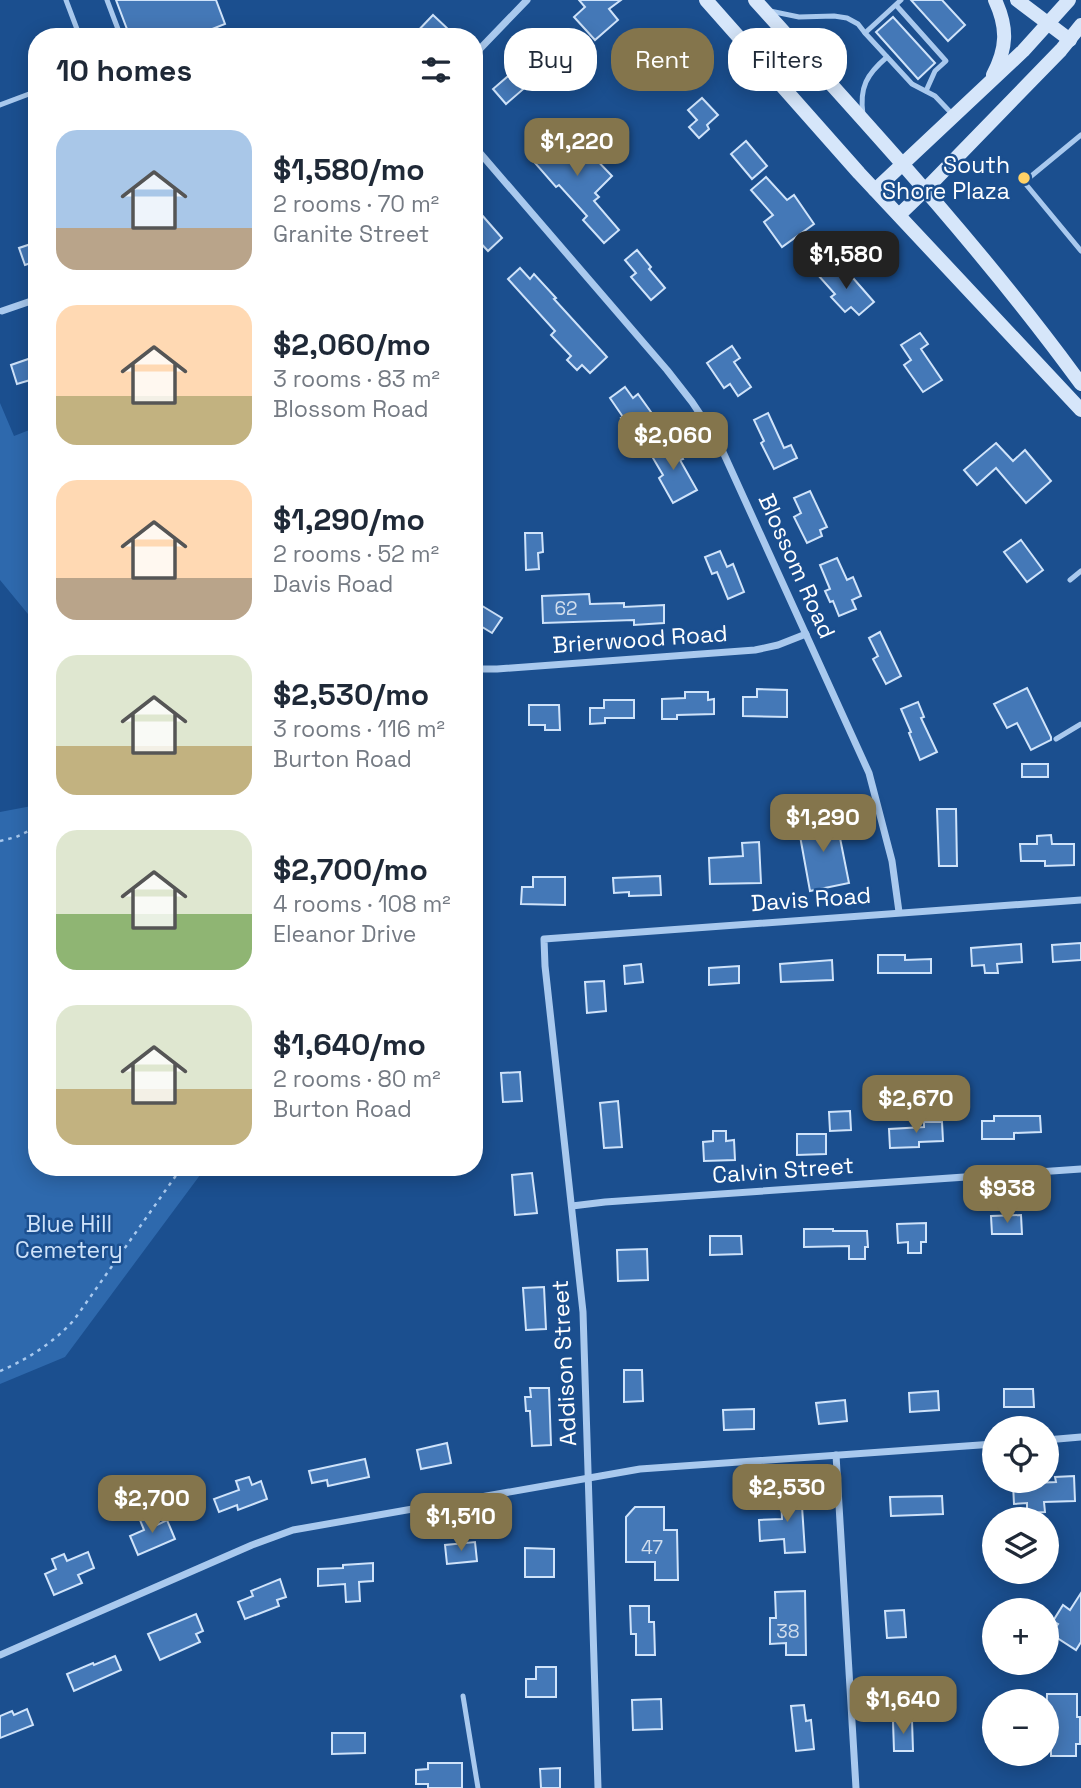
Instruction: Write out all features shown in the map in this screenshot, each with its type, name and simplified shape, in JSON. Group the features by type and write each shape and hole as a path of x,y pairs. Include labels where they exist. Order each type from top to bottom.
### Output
{"main road":[{"path":"706,0 875,190 1081,410"},
{"path":"988,84 1003,52 1005,33 995,0"},
{"path":"1017,0 1049,23 1076,35"},
{"path":"875,190 988,84 1069,0"},
{"path":"759,4 925,190 1000,279 1081,384"},
{"path":"899,215 1076,35 1081,25"}],"street":[{"path":"483,46 527,0"},
{"name":"Blossom Road","path":"483,156 667,370 692,402 726,456 869,773 892,861 899,912"},
{"path":"2,311 28,302"},
{"name":"Brierwood Road","path":"483,669 755,650 778,645 806,634"},
{"name":"Davis Road","path":"544,939 1081,900"},
{"name":"Addison Street","path":"544,939 583,1312 598,1788"},
{"name":"Calvin Street","path":"572,1206 1081,1169"},
{"path":"1059,1439 1081,1437"},
{"path":"0,1655 280,1534 307,1527 640,1469 982,1445"},
{"path":"836,1455 856,1788"}],"lane":[{"path":"66,0 77,28"},
{"path":"107,0 118,28"},
{"path":"865,33 901,0"},
{"path":"759,4 790,16 847,18 858,24 912,84 935,96 954,116"},
{"path":"896,5 946,61 935,71 926,91"},
{"path":"864,121 864,86 873,68 887,57"},
{"path":"0,105 28,94"},
{"path":"1081,135 1024,182 1081,251"},
{"path":"1070,580 1081,571"},
{"path":"1056,739 1081,724"},
{"path":"463,1696 478,1788"}],"path":[{"path":"0,841 28,831"},
{"path":"0,1371 43,1348 74,1320 176,1176"}],"green space":[{"path":"0,403 14,436 28,431 28,614 0,580"},
{"name":"Blue Hill Cemetery","path":"28,807 28,1176 199,1176 65,1357 0,1384 0,812"}],"building":[{"path":"116,0 216,0 225,24 215,28 127,28"},
{"path":"579,0 621,0 609,9 618,20 597,38 597,28 584,28 574,17 585,7"},
{"path":"911,0 942,0 965,25 948,41"},
{"path":"433,15 447,28 421,28"},
{"path":"893,17 935,63 918,79 876,32"},
{"path":"504,80 504,91 521,91 506,104 493,89"},
{"path":"702,98 718,115 707,125 709,129 699,138 689,127 697,120 688,110"},
{"path":"551,130 567,148 582,135 594,149 589,152 612,176 595,193 599,197 594,201 619,230 604,243 583,220 587,216 535,163 540,159 530,148"},
{"path":"746,141 767,166 752,179 731,154"},
{"path":"766,177 787,200 794,195 814,224 782,247 764,222 773,215 751,190"},
{"path":"483,216 502,238 488,251 483,246"},
{"path":"28,245 28,264 25,265 19,248"},
{"path":"637,250 665,288 651,300 631,277 636,273 625,260"},
{"path":"830,264 847,283 853,278 874,302 859,315 851,307 845,312 831,297 835,294 818,275"},
{"path":"520,268 530,279 534,274 607,357 590,373 582,365 577,370 567,360 571,356 551,335 555,331 508,279"},
{"path":"920,333 928,344 921,349 942,380 923,392 904,365 911,360 901,345"},
{"path":"732,346 740,358 734,362 751,387 738,396 730,384 724,388 707,363"},
{"path":"28,359 28,381 17,384 11,365"},
{"path":"625,387 633,398 638,394 656,419 641,430 638,426 631,431 610,398"},
{"path":"768,413 784,448 791,445 797,458 774,469 761,443 764,441 754,420"},
{"path":"673,441 697,490 673,503 659,478 663,475 650,453"},
{"path":"996,443 1013,461 1025,450 1051,481 1026,503 996,468 977,485 964,470"},
{"path":"810,491 827,527 820,530 822,536 807,543 794,517 801,513 794,498"},
{"path":"525,533 542,533 543,552 538,553 539,569 526,570"},
{"path":"1021,540 1043,570 1027,582 1004,552"},
{"path":"720,551 727,567 733,564 744,592 728,599 717,572 712,574 705,557"},
{"path":"837,558 847,580 853,577 861,596 852,600 856,609 839,616 825,591 830,589 820,565"},
{"path":"589,594 590,604 624,603 624,607 664,605 664,623 634,625 634,620 543,623 542,596"},
{"path":"483,606 502,618 492,633 483,628"},
{"path":"880,632 901,676 886,684 873,659 878,656 869,638"},
{"path":"1027,688 1051,737 1051,740 1031,750 1017,723 1007,728 994,704"},
{"path":"757,689 787,690 787,717 743,716 743,697 757,697"},
{"path":"685,692 708,692 708,700 714,699 714,714 677,715 677,719 662,719 662,699 685,698"},
{"path":"604,700 634,700 634,718 605,718 605,723 590,724 590,708 604,708"},
{"path":"918,702 924,717 921,718 937,752 920,760 901,709"},
{"path":"529,705 559,705 560,730 545,730 545,725 529,725"},
{"path":"1022,764 1048,764 1048,777 1022,777"},
{"path":"937,809 956,809 957,866 939,866"},
{"path":"836,818 849,883 810,891 798,825"},
{"path":"1051,835 1052,844 1074,844 1074,865 1045,866 1045,861 1021,861 1020,844 1037,844 1037,836"},
{"path":"759,842 761,883 710,884 709,858 743,856 742,843"},
{"path":"660,876 661,895 629,896 629,892 614,893 613,878"},
{"path":"533,877 565,877 565,905 521,904 522,887 533,887"},
{"path":"1081,943 1081,960 1053,962 1052,945"},
{"path":"1021,944 1022,962 997,964 998,973 985,973 984,965 972,966 971,948"},
{"path":"878,955 905,955 905,960 931,959 931,973 878,973"},
{"path":"832,960 833,980 781,982 780,964"},
{"path":"641,964 643,982 625,984 624,966"},
{"path":"739,966 739,983 709,985 709,968"},
{"path":"604,981 606,1011 587,1013 585,982"},
{"path":"520,1072 522,1101 503,1102 501,1073"},
{"path":"618,1101 622,1147 604,1148 600,1103"},
{"path":"850,1111 851,1130 830,1131 829,1112"},
{"path":"994,1116 1040,1116 1041,1132 1014,1133 1014,1139 982,1139 982,1121 994,1121"},
{"path":"924,1122 942,1122 943,1141 919,1142 919,1147 890,1148 889,1129 924,1127"},
{"path":"713,1131 726,1131 726,1141 734,1140 735,1160 704,1161 703,1142 713,1141"},
{"path":"797,1134 826,1134 826,1154 797,1155"},
{"path":"532,1173 537,1213 515,1215 512,1175"},
{"path":"1021,1215 1022,1234 992,1234 991,1216"},
{"path":"926,1223 926,1242 921,1242 921,1253 908,1253 908,1242 898,1243 897,1224"},
{"path":"804,1229 867,1231 868,1247 865,1247 865,1259 849,1259 849,1246 804,1247"},
{"path":"710,1236 741,1236 742,1254 710,1255"},
{"path":"647,1249 648,1280 618,1281 617,1250"},
{"path":"544,1287 546,1329 526,1330 523,1288"},
{"path":"624,1370 642,1370 643,1401 624,1402"},
{"path":"530,1388 549,1388 551,1445 532,1446 530,1411 526,1411 525,1397 531,1397"},
{"path":"1004,1389 1033,1389 1034,1407 1004,1407"},
{"path":"938,1391 939,1410 910,1412 909,1393"},
{"path":"845,1400 847,1421 819,1424 816,1403"},
{"path":"754,1409 754,1429 724,1430 723,1410"},
{"path":"447,1443 451,1463 421,1469 417,1450"},
{"path":"365,1459 369,1477 328,1486 327,1480 312,1483 309,1471"},
{"path":"1074,1476 1075,1501 1044,1502 1044,1507 1027,1507 1027,1503 1014,1504 1013,1493 1059,1493 1059,1477"},
{"path":"249,1477 252,1485 261,1481 267,1499 238,1510 237,1505 219,1512 214,1499 239,1490 236,1481"},
{"path":"801,1491 805,1552 785,1553 784,1539 760,1541 759,1520 782,1519 781,1492"},
{"path":"942,1496 943,1514 891,1516 890,1497"},
{"path":"635,1507 664,1507 664,1530 677,1530 678,1580 655,1580 655,1562 626,1562 626,1517"},
{"path":"152,1514 157,1525 167,1520 175,1539 138,1555 130,1536 144,1530 140,1520"},
{"path":"475,1542 477,1561 447,1564 445,1545"},
{"path":"525,1548 554,1549 554,1577 525,1577"},
{"path":"88,1552 94,1568 78,1575 82,1583 54,1595 45,1574 56,1569 52,1559 64,1554 67,1561"},
{"path":"373,1563 373,1581 359,1582 360,1601 346,1602 345,1584 318,1586 318,1569"},
{"path":"280,1579 286,1597 277,1600 279,1606 245,1619 238,1602 253,1596 251,1591"},
{"path":"805,1591 806,1655 786,1655 786,1643 770,1644 770,1618 776,1618 775,1592"},
{"path":"1081,1593 1081,1642 1076,1650 1059,1639 1059,1611 1063,1605 1070,1610"},
{"path":"630,1606 649,1606 649,1622 654,1622 655,1655 636,1655 636,1634 631,1634"},
{"path":"904,1610 906,1637 887,1638 885,1611"},
{"path":"196,1614 203,1631 196,1634 200,1642 160,1660 148,1634"},
{"path":"115,1656 121,1670 74,1691 67,1674"},
{"path":"536,1667 556,1667 556,1697 526,1697 526,1679 536,1679"},
{"path":"1059,1694 1077,1694 1080,1744 1076,1744 1076,1756 1059,1756"},
{"path":"661,1699 662,1729 633,1730 632,1700"},
{"path":"804,1705 806,1721 811,1720 814,1749 796,1751 791,1706"},
{"path":"27,1709 33,1725 0,1738 0,1716 12,1711 14,1715"},
{"path":"912,1720 913,1751 894,1751 893,1721"},
{"path":"332,1733 365,1733 365,1753 332,1754"},
{"path":"428,1763 462,1763 462,1788 428,1788 428,1784 416,1784 416,1770 428,1769"},
{"path":"560,1768 560,1788 541,1788 540,1769"}],"place":[{"name":"South Shore Plaza","path":"1024,178"}]}
